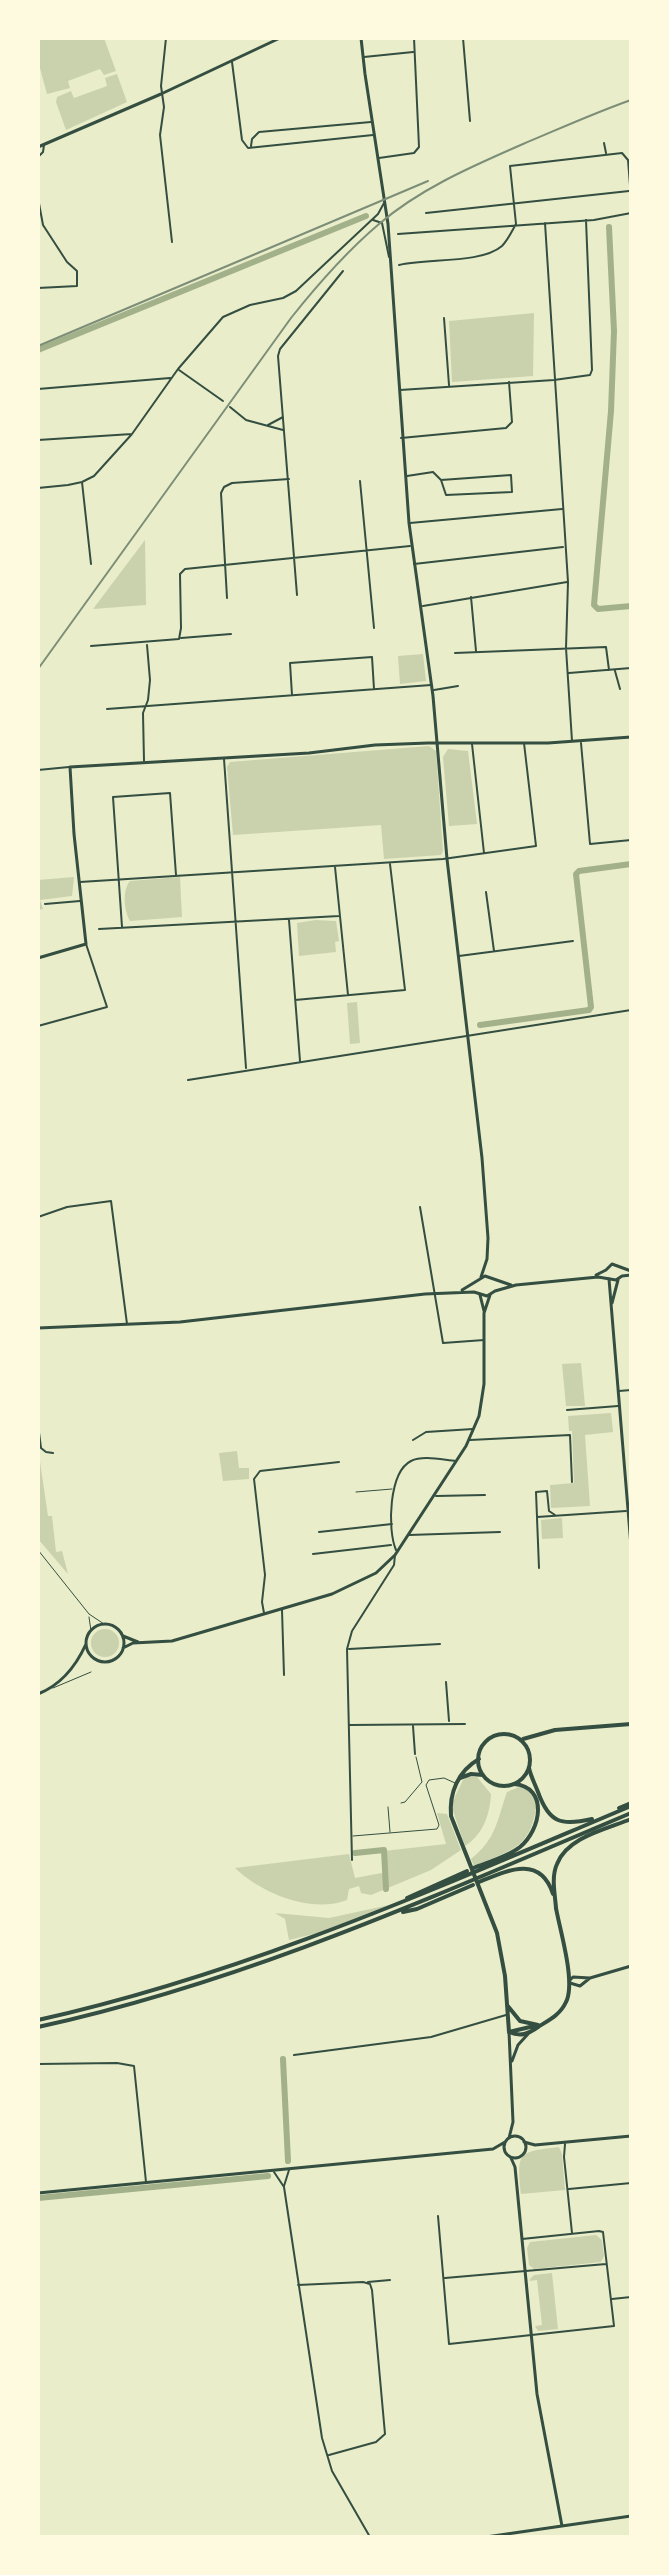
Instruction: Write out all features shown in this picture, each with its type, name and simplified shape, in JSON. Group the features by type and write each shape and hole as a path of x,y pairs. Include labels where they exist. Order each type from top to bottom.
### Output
{"main road":[{"path":"38,147 280,38"},
{"path":"360,39 385,195 411,546 432,687 447,859 482,1158 487,1259 495,1291"},
{"path":"38,958 86,944 70,767 309,753 375,745 573,742 631,737"},
{"path":"458,1292 481,1277 487,1259"},
{"path":"592,1277 612,1264 631,1273"},
{"path":"611,1310 622,1268"},
{"path":"606,1270 629,1491 630,1544"},
{"path":"484,1313 490,1295 516,1285 592,1277 620,1278 631,1273"},
{"path":"481,1277 516,1285"},
{"path":"123,1648 172,1641 332,1594 376,1573 396,1553 469,1440 483,1399 484,1313 476,1282"},
{"path":"38,1328 180,1322 436,1293 490,1295"},
{"path":"38,1694 50,1689 67,1674 91,1631 104,1624 114,1626 122,1635 142,1643"},
{"path":"76,1662 81,1658 113,1660 123,1648 122,1635"},
{"path":"86,1644 93,1658"},
{"path":"493,2149 509,2138 513,2122 507,2004 499,1944 451,1816 450,1807 457,1781 479,1759 484,1744 490,1738 505,1734 520,1739 559,1729 631,1724"},
{"path":"538,1736 532,1743 529,1768 544,1809 551,1817 562,1822 591,1820 631,1804"},
{"path":"520,1739 530,1754"},
{"path":"479,1759 484,1776"},
{"path":"514,1784 523,1778 529,1768"},
{"path":"457,1781 471,1774 484,1776 496,1784 527,1787 537,1798 538,1816 526,1841 516,1849 473,1868"},
{"path":"38,2020 226,1969 315,1938 631,1804"},
{"path":"556,1908 555,1870 566,1849 631,1816"},
{"path":"38,2027 209,1982 318,1944 631,1816"},
{"path":"479,1882 512,1869 534,1871 549,1883 569,1982 569,1994 564,2005 553,2018 518,2045 510,2064"},
{"path":"399,1904 413,1894 467,1871"},
{"path":"393,1914 417,1909 473,1885"},
{"path":"569,1982 573,1977 590,1978 631,1966"},
{"path":"569,1982 580,1986 590,1978"},
{"path":"507,2004 520,2021 540,2026"},
{"path":"509,2032 540,2026"},
{"path":"509,2032 515,2035 530,2033"},
{"path":"513,2122 519,2137 535,2145 631,2136"},
{"path":"509,2138 519,2137"},
{"path":"505,2142 505,2153"},
{"path":"524,2142 525,2151"},
{"path":"515,2167 519,2157 535,2145"},
{"path":"38,2193 493,2149 505,2153 515,2167 539,2409 562,2526"},
{"path":"511,2158 519,2157"},
{"path":"486,2537 631,2516"}],"street":[{"path":"166,38 160,135 172,242"},
{"path":"379,158 414,153 419,147 414,38"},
{"path":"463,38 470,121"},
{"path":"363,58 415,52"},
{"path":"232,61 245,146 375,135"},
{"path":"251,147 252,139 259,132 373,122"},
{"path":"604,143 606,155"},
{"path":"38,157 43,152 44,144"},
{"path":"399,265 485,254 501,247 516,224 510,166 622,153 626,156 631,198"},
{"path":"426,213 631,191"},
{"path":"38,488 82,482 94,476 132,434 178,369 223,317 296,291 382,210 385,195"},
{"path":"38,198 43,225 67,262 77,271 77,286 38,288"},
{"path":"398,234 586,220 631,213"},
{"path":"368,222 375,220 382,223 387,252 392,260"},
{"path":"399,390 590,375 586,220"},
{"path":"545,223 568,582 566,648 573,742"},
{"path":"297,595 278,356 280,349 343,271"},
{"path":"444,318 449,386"},
{"path":"178,369 221,402"},
{"path":"38,389 172,377"},
{"path":"401,438 506,428 512,422 509,382"},
{"path":"231,409 261,426 284,416"},
{"path":"268,425 285,431"},
{"path":"38,440 132,434"},
{"path":"404,476 433,472 441,480 446,495 512,492 511,475 441,480"},
{"path":"227,598 221,494 224,487 232,483 289,479"},
{"path":"360,481 374,628"},
{"path":"82,482 91,564"},
{"path":"409,523 562,509"},
{"path":"38,520 39,535"},
{"path":"180,638 181,570 411,546"},
{"path":"413,564 565,547"},
{"path":"421,606 568,582"},
{"path":"471,597 477,652"},
{"path":"91,646 231,634"},
{"path":"144,762 143,713 150,680 146,643"},
{"path":"455,653 606,647 609,670"},
{"path":"292,696 290,663 372,657 374,690"},
{"path":"568,673 631,668"},
{"path":"615,670 620,689"},
{"path":"107,709 458,686"},
{"path":"580,741 590,844 631,840"},
{"path":"79,882 447,859 536,846 524,743"},
{"path":"472,744 484,854"},
{"path":"224,758 246,1070"},
{"path":"38,770 70,767"},
{"path":"122,927 113,797 170,793 176,876"},
{"path":"295,1000 405,990 390,863"},
{"path":"335,866 348,995"},
{"path":"486,892 494,952"},
{"path":"45,904 81,900"},
{"path":"99,929 339,916"},
{"path":"289,918 300,1062"},
{"path":"458,956 573,941"},
{"path":"38,1026 107,1007 86,944"},
{"path":"188,1080 631,1010"},
{"path":"38,1217 67,1207 111,1201 127,1325"},
{"path":"420,1207 443,1343 484,1340"},
{"path":"618,1391 631,1390"},
{"path":"567,1410 619,1406"},
{"path":"38,1425 41,1448 53,1453"},
{"path":"413,1440 426,1432 474,1429"},
{"path":"469,1440 570,1435 572,1482"},
{"path":"352,1860 347,1649 352,1631 394,1565 392,1489 403,1468 416,1459 457,1461"},
{"path":"264,1613 265,1575 254,1479 256,1474 339,1462"},
{"path":"539,1568 536,1492 547,1491 549,1511 555,1515"},
{"path":"435,1497 485,1495"},
{"path":"537,1517 628,1511"},
{"path":"319,1532 392,1524"},
{"path":"409,1535 500,1532"},
{"path":"313,1554 393,1544"},
{"path":"381,1568 387,1576"},
{"path":"376,1573 382,1584"},
{"path":"282,1609 284,1675"},
{"path":"347,1649 440,1644"},
{"path":"446,1682 449,1722"},
{"path":"349,1725 465,1724"},
{"path":"413,1725 415,1754"},
{"path":"294,2055 431,2037 507,2015"},
{"path":"38,2064 117,2063 134,2066 146,2182"},
{"path":"565,2142 572,2234"},
{"path":"289,2169 284,2187 322,2438 332,2471 370,2537"},
{"path":"274,2171 284,2187"},
{"path":"568,2189 631,2183"},
{"path":"438,2216 449,2344 614,2326 603,2232 521,2239"},
{"path":"444,2279 608,2264"},
{"path":"298,2285 390,2280"},
{"path":"327,2456 376,2442 385,2434 372,2290 367,2282"},
{"path":"611,2299 631,2297"}],"lane":[{"path":"356,1492 392,1489"},
{"path":"38,1550 89,1614 104,1624"},
{"path":"89,1614 91,1631"},
{"path":"50,1689 91,1672"},
{"path":"401,1803 422,1782 415,1754"},
{"path":"351,1836 437,1829 438,1817 426,1785 429,1780 438,1778 457,1781"},
{"path":"388,1807 390,1832"}],"green space":[{"path":"38,38 104,38 116,71 104,75 100,69 68,81 70,88 47,94 38,61"},
{"path":"117,74 127,102 66,130 57,97 71,91 74,98 107,86 105,78"},
{"path":"534,313 533,376 452,382 449,321"},
{"path":"145,540 146,605 93,609"},
{"path":"423,654 426,681 400,684 398,656"},
{"path":"429,746 436,751 441,855 384,859 381,825 233,835 227,767 230,762"},
{"path":"448,749 468,751 477,824 449,826 443,757"},
{"path":"74,877 72,896 40,900 43,909 38,910 38,880"},
{"path":"180,877 182,917 130,921 125,901 130,881"},
{"path":"336,921 339,941 335,942 336,952 299,956 297,923"},
{"path":"357,1002 360,1043 350,1044 347,1003"},
{"path":"581,1363 585,1406 566,1406 562,1364"},
{"path":"611,1413 613,1432 585,1435 590,1506 551,1508 550,1485 574,1483 572,1431 569,1431 568,1416"},
{"path":"38,1448 56,1552 62,1551 68,1574 38,1539"},
{"path":"237,1451 239,1468 249,1468 249,1479 223,1481 219,1453"},
{"path":"562,1518 563,1538 542,1539 541,1520"},
{"path":"105,1629 115,1633 119,1643 115,1653 105,1657 95,1653 91,1643 95,1633"},
{"path":"477,1777 491,1794 484,1823 477,1836 465,1846 451,1805 463,1780"},
{"path":"519,1787 526,1788 537,1800 531,1828 519,1845 474,1866 471,1859 491,1836 507,1792"},
{"path":"437,1813 447,1814 461,1850 431,1870 371,1895 361,1893 359,1886 349,1889 347,1900 333,1904 303,1903 258,1886 235,1868 349,1854 355,1878 387,1872 384,1851 446,1844"},
{"path":"389,1905 318,1933 289,1940 285,1919 275,1913 329,1918"},
{"path":"559,2147 565,2190 521,2194 519,2170 523,2157 527,2153"},
{"path":"596,2235 602,2240 604,2256 601,2262 534,2269 529,2265 527,2248 530,2242"},
{"path":"552,2273 558,2329 538,2331 535,2326 542,2325 537,2280 530,2279 534,2275"}],"waterway":[{"path":"38,350 366,216"},
{"path":"609,227 614,331 611,411 594,605 598,609 631,606"},
{"path":"480,1025 589,1010 576,874 579,871 631,864"},
{"path":"355,1853 384,1850 386,1889"},
{"path":"283,2059 288,2161"},
{"path":"38,2198 268,2176"}],"railway":[{"path":"38,669 291,318 355,246 395,211 448,179 523,144 631,100"},
{"path":"38,346 428,181"}]}
